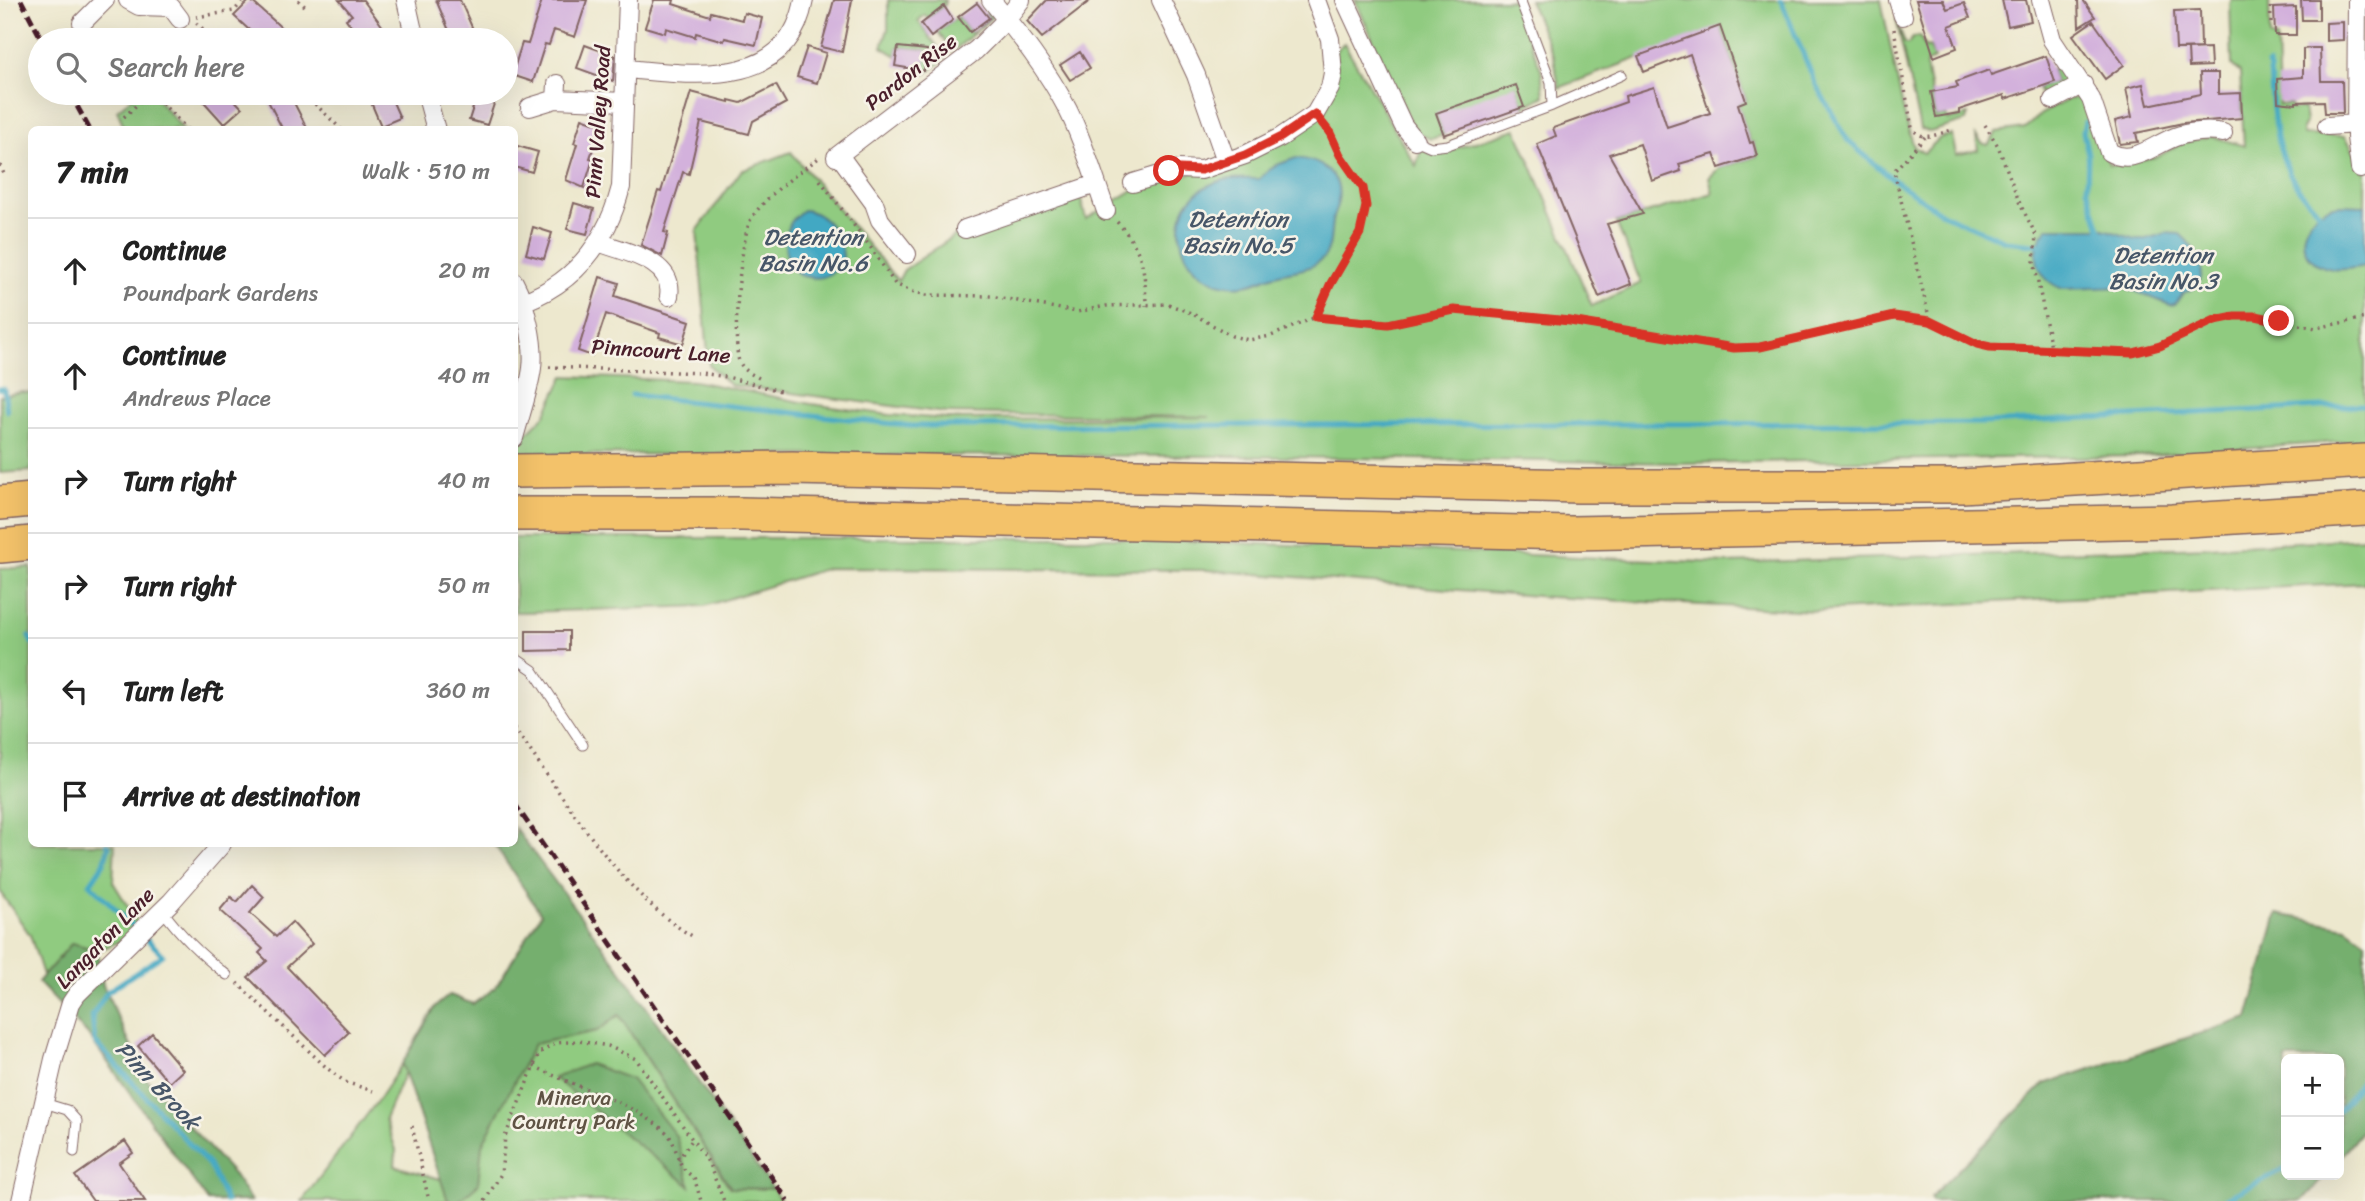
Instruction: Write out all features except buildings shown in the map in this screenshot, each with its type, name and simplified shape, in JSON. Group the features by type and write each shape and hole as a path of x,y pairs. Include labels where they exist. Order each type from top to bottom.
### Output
{"highway":[{"path":"518,471 792,468 1578,486 1962,486 2365,461"},
{"path":"0,503 28,500"},
{"path":"518,514 742,514 1572,533 2172,522 2365,509"},
{"path":"0,546 28,543"}],"street":[{"path":"82,23 105,0"},
{"path":"128,0 139,6 171,6 180,19"},
{"path":"406,0 412,28"},
{"name":"Pinn Valley Road","path":"523,302 545,293 564,280 598,242 614,215 621,187 628,0"},
{"path":"626,69 722,73 766,61 796,28 804,0"},
{"path":"991,0 1061,96 1079,134 1106,211"},
{"name":"Pardon Rise","path":"907,254 880,220 874,202 837,156 976,50 1006,20 1021,0"},
{"path":"1161,0 1196,75 1226,161"},
{"path":"1133,183 1179,169 1201,170 1259,149 1315,114 1324,102 1333,73 1330,39 1316,0"},
{"path":"1345,0 1403,125 1415,140"},
{"path":"2041,0 2052,40 2095,108 2109,152 2118,157 2137,155 2182,134 2212,131 2223,133"},
{"path":"2357,0 2360,169"},
{"path":"2053,100 2082,84"},
{"path":"530,107 556,91 624,102"},
{"path":"429,105 435,126"},
{"path":"2327,126 2359,134"},
{"path":"965,229 1096,184"},
{"path":"598,242 644,259 663,271 669,280 669,296"},
{"path":"518,291 530,333 533,366 518,423"},
{"name":"Langaton Lane","path":"21,1201 54,1059 71,1003 77,994 163,911 219,847"}],"lane":[{"path":"1520,0 1551,82 1552,106"},
{"path":"1415,140 1431,147 1448,145 1552,106 1622,75"},
{"path":"518,660 533,670 583,745"},
{"path":"163,911 182,937 227,975"},
{"path":"44,1102 67,1110 77,1121 74,1153"}],"path":[{"path":"202,28 190,17 234,11 244,0"},
{"path":"298,0 308,9"},
{"path":"2270,0 2271,23"},
{"path":"1898,14 1912,128 1925,137"},
{"path":"174,28 180,19"},
{"path":"124,117 137,105"},
{"path":"162,105 184,126"},
{"path":"316,105 337,126"},
{"path":"1315,114 1330,133 1340,155 1363,188 1366,206 1360,233 1330,285 1316,317"},
{"path":"1985,125 1998,146 2020,204 2036,235 2034,262 2050,348"},
{"path":"1930,321 1894,171 1925,137 1952,130"},
{"path":"0,165 4,174"},
{"path":"759,378 748,373 739,361 738,276 750,220 775,192 809,165"},
{"path":"820,180 895,284 911,291 926,295 991,296 1077,312 1106,306 1168,304 1191,313 1232,336 1249,340 1272,336 1316,317 1388,324 1454,310 1570,321 1734,348 1760,347 1894,316 1930,321 1977,344 1990,347 2140,351 2160,346 2215,320 2235,316 2256,316 2316,328 2365,318"},
{"path":"1106,211 1132,239 1142,258 1146,306"},
{"name":"Pinncourt Lane","path":"533,366 701,373 784,392"},
{"path":"518,734 615,869 669,922 692,936"},
{"path":"227,975 328,1069 345,1082 373,1091"},
{"path":"485,1201 501,1174 505,1137 539,1053 556,1043 579,1041 608,1046 636,1059 709,1162 724,1201"},
{"path":"534,1066 561,1081 599,1094 638,1114 668,1134 678,1160 686,1173 694,1177 701,1201"},
{"path":"412,1126 429,1201"},
{"path":"678,1160 692,1140"}],"green space":[{"path":"888,0 945,0 944,6 930,17 940,30 958,17 973,33 989,18 986,14 990,10 994,15 953,52 925,15 918,21 946,58 926,74 915,70 924,71 926,50 898,47 897,56 882,47 888,29"},
{"path":"1355,0 1513,0 1541,69 1544,96 1524,107 1516,86 1437,114 1444,135 1431,139 1419,134 1412,125"},
{"path":"1529,0 1881,0 1905,118 1914,147 1924,153 1941,137 1952,135 1956,155 1978,150 1976,136 1988,145 1997,132 2025,128 2041,114 2069,99 2079,97 2085,100 2091,109 2109,165 2157,157 2182,143 2211,136 2244,146 2240,73 2232,65 2230,4 2232,0 2269,0 2270,38 2277,39 2279,105 2291,104 2292,109 2304,109 2306,122 2302,129 2303,135 2345,136 2365,169 2365,440 2141,456 1678,463 1222,456 518,454 518,442 545,415 564,376 694,381 811,404 890,415 948,419 1210,417 946,413 730,385 709,365 697,231 741,171 791,152 898,281 904,270 965,229 1080,196 1086,219 1135,189 1201,170 1315,114 1332,53 1344,43 1416,166 1421,149 1435,155 1516,129 1592,306 1641,283 1616,222 1713,193 1709,178 1719,168 1757,156 1753,142 1750,143 1738,104 1746,100 1720,27 1559,88 1554,58"},
{"path":"1896,18 1905,44 1920,36 1925,48 1930,47 1935,59 1927,62 1926,66 1936,117 1946,115 1948,120 1968,115 1966,121 1930,132 1920,129"},
{"path":"2063,66 2066,77 2063,85 2045,96 2040,94 2038,88 2055,82 2051,70"},
{"path":"123,105 162,105 180,126 124,126 117,110"},
{"path":"28,393 28,471 0,473 0,396"},
{"path":"518,538 1114,538 1727,563 2209,547 2365,538 2365,583 1816,611 1549,597 1207,570 828,568 705,606 518,612"},
{"path":"28,567 28,847 115,847 113,882 143,931 43,975 30,935 0,892 0,569"},
{"path":"518,832 617,965 773,1189 731,1188 619,1015 597,1031 534,1044 482,1145 478,1184 459,1201 448,1201 402,1064 436,1006 450,995 473,1004 495,988 541,914 496,847 518,847"},
{"path":"2277,914 2346,927 2365,941 2365,1127 2344,1153 2344,1054 2281,1054 2281,1180 2321,1180 2302,1201 1932,1201 1930,1198 2044,1084 2248,1018"},
{"path":"72,943 97,950 103,985 145,1077 234,1175 251,1201 208,1201 88,1035 38,982"},
{"name":"Minerva Country Park","path":"526,994 619,1015 730,1188 773,1189 781,1201 302,1201 402,1064 405,1072 385,1119 396,1150 395,1166 447,1181"},
{"path":"589,1064 631,1079 676,1136 690,1186 554,1078"}],"water":[{"name":"Detention Basin No.5","path":"1296,158 1321,165 1337,183 1338,201 1329,248 1324,257 1310,267 1244,285 1222,284 1204,276 1190,262 1182,245 1180,227 1185,209 1197,193 1222,180 1259,179 1274,166"},
{"path":"2339,205 2365,206 2365,266 2332,269 2318,264 2304,247 2307,225 2314,216"},
{"name":"Detention Basin No.6","path":"803,210 826,221 837,236 843,253 843,261 824,277 799,275 788,259 785,241 787,233 790,224"},
{"name":"Detention Basin No.3","path":"2048,228 2101,228 2135,239 2166,233 2180,234 2198,257 2202,274 2193,288 2183,293 2175,304 2170,305 2125,287 2063,289 2046,278 2038,263 2038,245"}],"waterway":[{"path":"1781,0 1816,85 1848,141 1890,177 1941,213 2005,241 2043,245"},
{"path":"2268,65 2276,130 2284,160 2298,188 2323,217"},
{"path":"2085,122 2083,132 2088,154 2087,188 2102,234"},
{"name":"Pinn Brook","path":"0,389 4,389 7,411"},
{"path":"632,395 912,426 1983,423 2365,405"},
{"name":"Pinn Brook","path":"109,847 104,863 90,884 163,955 107,992 92,1016 95,1042 209,1165 226,1201"},
{"path":"2344,1104 2365,1077"},
{"path":"2221,1201 2281,1171"}],"railway":[{"path":"21,0 36,28"},
{"path":"76,105 88,126"},
{"path":"518,809 788,1201"}],"route":[{"path":"1169,171 1197,171 1245,155 1281,137 1315,114 1330,133 1340,155 1363,188 1366,206 1360,233 1330,285 1316,317 1388,324 1454,310 1570,321 1734,348 1760,347 1894,316 1930,321 1977,344 1990,347 2133,353 2170,342 2215,320 2256,316 2279,321"}]}
